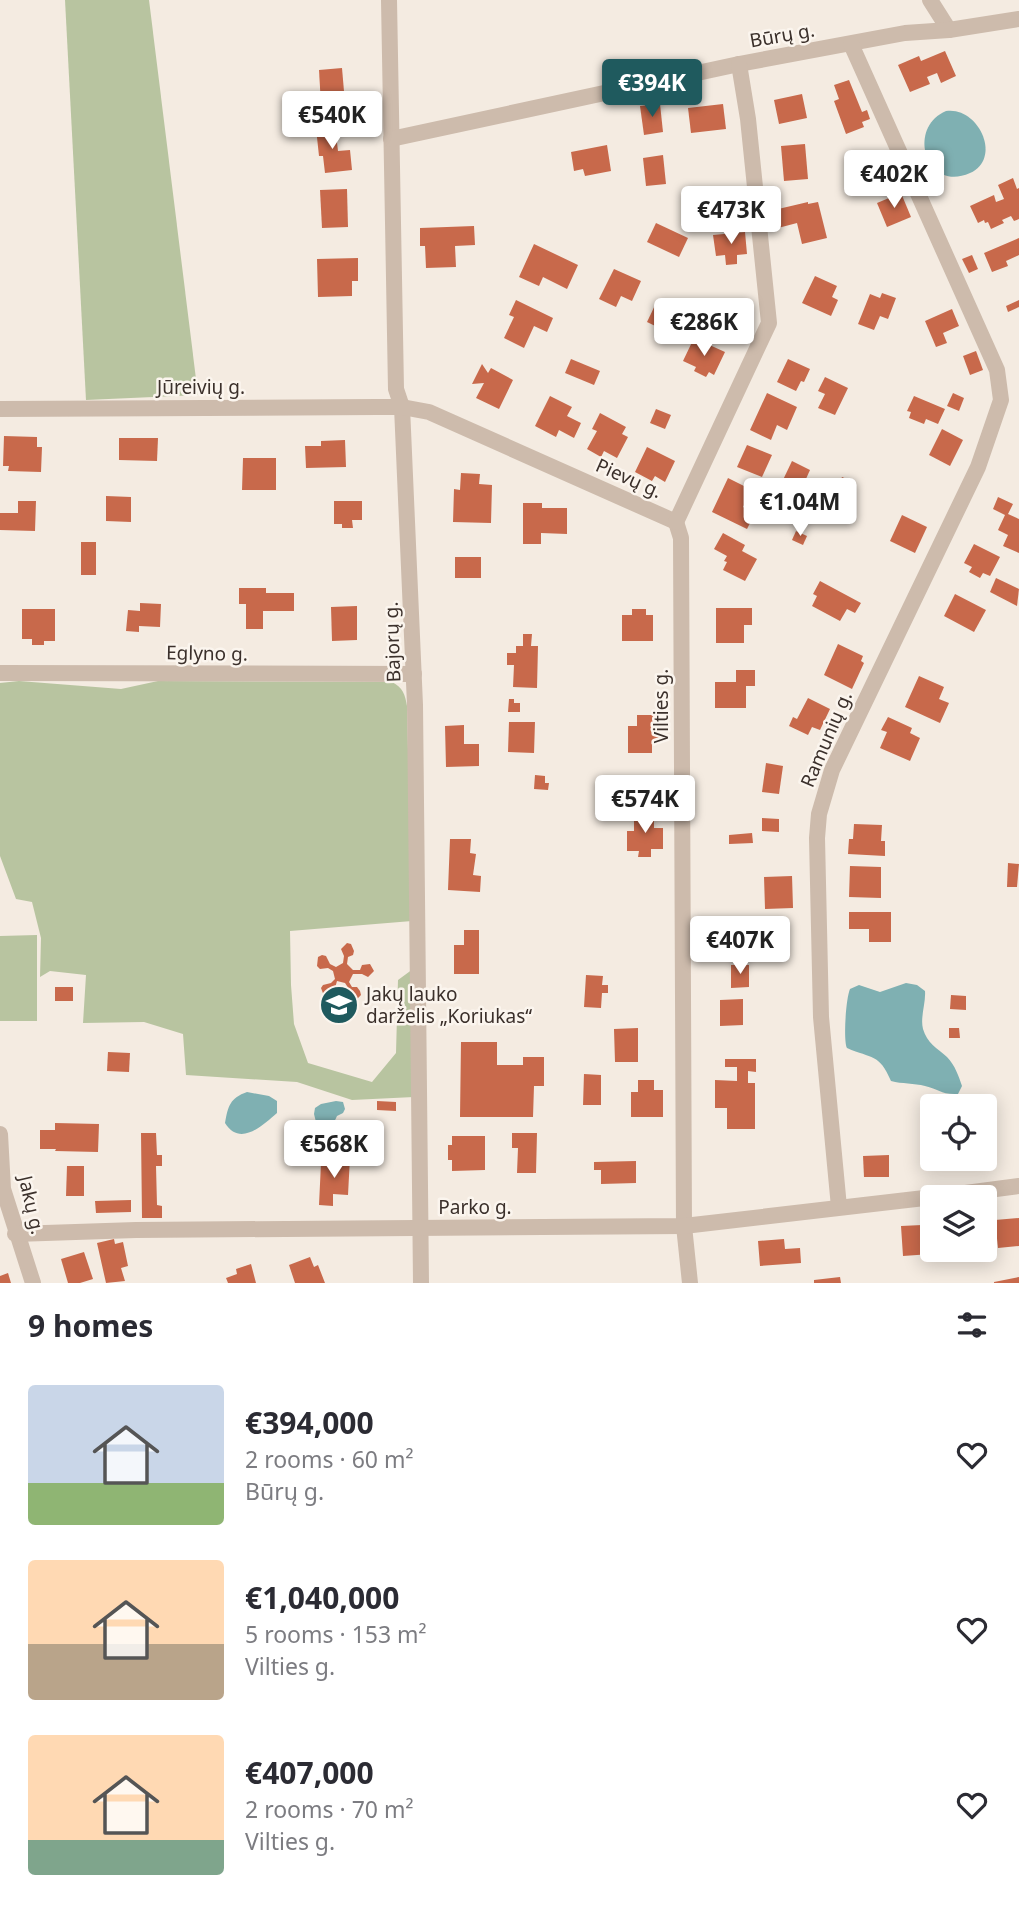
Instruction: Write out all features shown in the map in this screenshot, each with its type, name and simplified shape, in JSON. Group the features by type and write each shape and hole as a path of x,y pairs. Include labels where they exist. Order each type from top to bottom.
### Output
{"street":[{"name":"Bajorų g.","path":"389,0 396,389 402,407 414,674 421,1283"},
{"path":"930,0 949,30"},
{"name":"Būrų g.","path":"391,139 740,64 905,33 949,30 1019,19"},
{"name":"Ramunių g.","path":"839,1207 821,1017 819,814 823,794 837,759 978,467 1001,400 998,369 851,44"},
{"name":"Pievų g.","path":"402,407 429,412 676,522 769,323 740,64"},
{"name":"Jūreivių g.","path":"0,409 402,407"},
{"name":"Vilties g.","path":"676,522 681,538 684,1226 690,1283"},
{"name":"Eglyno g.","path":"0,673 414,674"},
{"name":"Jakų g.","path":"0,1134 1,1189 33,1283"},
{"name":"Parko g.","path":"997,1189 1019,1186"},
{"name":"Parko g.","path":"15,1234 136,1230 684,1226 920,1198"}],"green space":[{"path":"65,0 149,0 198,395 86,400"},
{"path":"19,681 121,689 158,681 392,682 401,689 407,706 412,921 290,931 291,985 294,1024 308,1063 372,1082 396,1053 398,980 413,969 414,1097 352,1100 297,1082 186,1075 183,1034 144,1022 83,1023 86,975 50,971 40,977 41,938 32,902 16,899 0,856 0,683"},
{"path":"37,935 37,1021 0,1021 0,936"}],"water":[{"path":"946,111 968,116 982,134 985,145 985,156 980,166 970,173 955,177 942,174 933,167 926,156 924,143 934,119"},
{"path":"906,983 917,985 925,991 923,1029 930,1042 954,1067 962,1086 958,1094 891,1081 878,1061 847,1048 845,1037 850,989 859,985 880,992"},
{"path":"247,1092 269,1096 277,1101 277,1113 251,1132 237,1133 225,1123 227,1112 233,1100"},
{"path":"336,1101 343,1102 343,1113 337,1116 330,1131 325,1135 319,1134 315,1108"}],"building":[{"path":"945,51 956,76 941,83 937,73 927,77 930,84 910,92 898,65 919,56 921,61"},
{"path":"342,68 345,103 321,105 319,70"},
{"path":"849,80 862,112 867,110 870,119 862,122 864,127 846,134 834,101 839,99 834,85"},
{"path":"802,94 807,118 779,124 774,100"},
{"path":"660,104 663,132 644,135 640,106"},
{"path":"723,104 726,129 691,133 688,108"},
{"path":"335,126 338,151 350,150 352,170 325,173 323,156 319,156 316,128"},
{"path":"805,144 808,179 784,181 781,146"},
{"path":"607,145 611,171 585,176 583,169 574,171 571,152"},
{"path":"663,155 666,184 646,186 643,158"},
{"path":"1013,178 1017,189 1019,188 1019,219 1014,221 1011,216 991,229 984,220 978,223 970,206 994,195 996,202 1004,199 998,185"},
{"path":"347,189 348,227 322,228 320,190"},
{"path":"901,193 911,217 887,227 877,203"},
{"path":"818,202 827,238 802,244 797,223 778,228 774,210"},
{"path":"656,223 688,238 679,257 647,242"},
{"path":"474,226 475,245 455,246 456,267 426,268 425,246 420,246 420,228"},
{"path":"745,232 747,254 737,255 737,264 726,265 725,255 716,256 713,235"},
{"path":"1019,238 1019,255 1006,261 1008,266 992,272 984,253"},
{"path":"534,244 578,265 567,289 543,277 539,286 519,277"},
{"path":"972,255 978,269 969,273 962,259"},
{"path":"358,258 358,281 352,281 352,296 318,297 317,259"},
{"path":"614,269 641,281 632,301 621,296 616,307 599,299"},
{"path":"815,276 837,286 832,297 838,300 831,316 802,303"},
{"path":"882,293 896,298 888,319 880,316 874,330 858,324 870,294 880,298"},
{"path":"658,299 690,314 678,337 647,322"},
{"path":"516,300 553,318 547,332 534,326 524,348 504,338 514,317 509,315"},
{"path":"1019,300 1019,307 1008,312 1006,306"},
{"path":"952,309 959,326 943,333 947,343 936,347 925,321"},
{"path":"694,338 725,352 714,375 709,372 706,377 694,371 696,367 683,361"},
{"path":"976,351 983,370 970,375 963,356"},
{"path":"571,359 600,371 594,385 565,373"},
{"path":"788,359 810,369 796,391 777,382"},
{"path":"482,364 488,373 491,368 513,380 499,409 476,398 484,383 472,384"},
{"path":"825,377 848,388 835,415 818,408 825,394 818,391"},
{"path":"767,393 797,407 787,430 777,425 771,440 750,430"},
{"path":"953,393 964,398 959,411 947,406"},
{"path":"550,396 572,407 567,416 581,423 574,438 559,430 556,437 535,426"},
{"path":"914,396 945,409 938,424 926,419 924,424 909,418 911,412 907,411"},
{"path":"656,409 671,415 665,429 650,423"},
{"path":"600,413 626,427 622,434 628,437 617,458 604,451 601,457 587,449 597,431 592,429"},
{"path":"942,429 963,440 950,466 929,455"},
{"path":"4,436 37,437 37,447 42,447 41,472 8,471 9,466 3,466"},
{"path":"119,438 158,438 157,461 119,460"},
{"path":"345,440 346,467 306,468 305,446 321,446 321,441"},
{"path":"747,445 772,455 762,477 737,467"},
{"path":"647,447 675,461 665,482 655,476 652,481 635,472"},
{"path":"243,458 276,458 276,490 242,490"},
{"path":"792,461 810,470 801,490 782,482"},
{"path":"461,473 480,474 479,484 492,485 491,523 453,522 454,489 460,490"},
{"path":"842,477 849,480 845,491 837,488"},
{"path":"728,478 752,490 743,507 755,513 747,529 712,512"},
{"path":"106,496 131,497 131,522 106,521"},
{"path":"998,497 1013,504 1008,514 1019,519 1019,553 1003,546 1008,535 998,530 1005,515 993,509"},
{"path":"18,501 36,501 35,531 0,530 0,513 18,513"},
{"path":"334,501 362,501 362,520 352,520 353,528 342,528 342,524 334,524"},
{"path":"523,503 542,503 542,508 567,508 567,534 541,533 541,544 523,544"},
{"path":"902,515 927,527 915,553 890,541"},
{"path":"796,531 807,536 803,545 792,540"},
{"path":"723,533 745,545 742,551 757,559 745,581 723,570 727,556 714,549"},
{"path":"81,542 96,542 96,575 81,575"},
{"path":"974,544 1000,557 990,576 983,573 980,578 969,572 972,567 964,563"},
{"path":"455,557 481,557 481,578 455,578"},
{"path":"996,578 1019,589 1017,606 990,592"},
{"path":"820,581 861,603 855,613 847,609 840,621 812,606 817,596 813,594"},
{"path":"239,588 266,588 266,593 294,593 294,611 263,611 263,629 246,629 246,604 239,604"},
{"path":"955,594 986,610 974,632 944,616"},
{"path":"140,603 161,604 160,627 139,626 139,632 126,631 128,610 140,611"},
{"path":"357,606 357,640 332,641 331,607"},
{"path":"716,608 752,608 752,625 744,625 744,643 716,643"},
{"path":"22,609 55,609 55,641 32,645 32,639 22,639"},
{"path":"632,609 646,609 646,615 653,615 653,641 622,641 622,615 632,615"},
{"path":"523,634 532,634 531,646 538,646 537,688 513,687 514,665 507,665 507,653 516,653 516,646 523,646"},
{"path":"838,644 863,656 861,661 864,663 852,689 824,675"},
{"path":"736,670 755,670 755,686 746,686 746,708 715,708 715,682 736,682"},
{"path":"919,676 944,687 939,699 949,703 940,723 905,707"},
{"path":"808,698 830,709 820,730 812,727 808,735 789,726 793,717 797,719"},
{"path":"509,699 520,703 520,712 508,712"},
{"path":"637,715 653,715 653,730 659,730 658,744 652,745 652,753 628,753 628,726 637,726"},
{"path":"888,717 912,728 910,733 920,738 910,761 880,748 887,732 881,730"},
{"path":"509,722 535,722 534,753 508,752"},
{"path":"464,725 464,744 479,744 479,766 446,767 445,726"},
{"path":"766,763 783,766 779,794 762,792"},
{"path":"535,775 545,776 545,783 549,783 548,790 534,789"},
{"path":"634,812 654,812 654,828 663,828 663,849 651,849 651,857 638,857 639,851 627,851 627,831 634,831"},
{"path":"762,818 779,819 779,832 762,831"},
{"path":"854,824 882,825 881,841 885,841 885,856 848,854"},
{"path":"752,833 753,843 729,844 729,835"},
{"path":"450,839 471,839 470,853 476,854 473,875 481,876 480,892 448,890"},
{"path":"1008,863 1019,864 1017,887 1007,887"},
{"path":"850,866 881,867 881,898 849,897"},
{"path":"792,876 793,908 765,909 764,877"},
{"path":"849,912 891,912 891,942 869,942 869,929 849,929"},
{"path":"464,930 479,930 479,974 454,974 454,945 464,945"},
{"path":"347,943 351,944 354,951 353,955 348,957 347,964 353,970 360,970 362,965 370,964 374,971 368,977 353,974 349,982 352,987 357,987 361,995 355,1001 347,997 349,989 345,983 337,981 333,995 324,996 321,988 335,979 333,971 317,966 318,957 322,955 336,967 343,963 341,949"},
{"path":"731,965 749,965 749,987 731,988"},
{"path":"586,975 603,976 602,985 608,985 608,993 602,993 601,1008 584,1007"},
{"path":"55,987 73,987 73,1001 55,1001"},
{"path":"951,995 966,996 966,1010 950,1009"},
{"path":"743,999 743,1025 720,1026 720,1000"},
{"path":"638,1028 638,1062 615,1062 614,1029"},
{"path":"949,1028 959,1028 960,1038 949,1038"},
{"path":"461,1042 497,1042 497,1065 523,1065 523,1057 544,1057 544,1086 534,1086 533,1117 460,1117"},
{"path":"108,1052 130,1053 129,1072 107,1071"},
{"path":"725,1059 756,1059 756,1072 748,1071 748,1083 755,1083 755,1129 727,1129 727,1108 715,1108 715,1080 737,1081 737,1067 725,1067"},
{"path":"584,1074 601,1075 601,1105 583,1105"},
{"path":"638,1080 654,1080 654,1090 663,1090 663,1117 631,1117 631,1092 638,1092"},
{"path":"377,1101 396,1102 396,1111 377,1110"},
{"path":"338,1120 348,1120 348,1139 338,1139"},
{"path":"361,1121 380,1121 379,1157 360,1157"},
{"path":"55,1123 99,1124 98,1152 40,1149 40,1130 55,1130"},
{"path":"141,1133 156,1133 157,1155 162,1155 162,1166 156,1166 157,1205 162,1206 162,1218 142,1218"},
{"path":"512,1133 537,1133 536,1173 517,1173 518,1148 512,1148"},
{"path":"452,1136 485,1136 485,1170 452,1171 452,1160 448,1160 448,1145 452,1145"},
{"path":"889,1155 889,1177 864,1177 863,1156"},
{"path":"334,1156 350,1157 348,1195 333,1194 333,1206 319,1205 321,1163 334,1164"},
{"path":"636,1161 636,1183 601,1184 601,1170 594,1170 594,1162"},
{"path":"67,1166 84,1166 84,1196 66,1196"},
{"path":"131,1200 131,1212 96,1213 95,1201"},
{"path":"1019,1218 1019,1246 998,1248 997,1220"},
{"path":"920,1225 920,1255 903,1256 901,1226"},
{"path":"114,1239 115,1244 123,1242 128,1266 121,1268 125,1281 106,1283 97,1243"},
{"path":"784,1239 785,1249 800,1248 801,1263 760,1266 758,1241"},
{"path":"84,1252 93,1279 68,1283 61,1259"},
{"path":"310,1257 314,1267 318,1265 325,1283 295,1283 289,1265"},
{"path":"251,1264 256,1283 228,1283 226,1278 237,1274 236,1269"},
{"path":"8,1273 11,1283 0,1283 0,1276"},
{"path":"840,1277 841,1283 814,1283 814,1280"},
{"path":"1019,1277 1019,1283 994,1283 994,1282"}],"place":[{"name":"Jakų lauko darželis „Koriukas“","path":"339,1005"}]}
